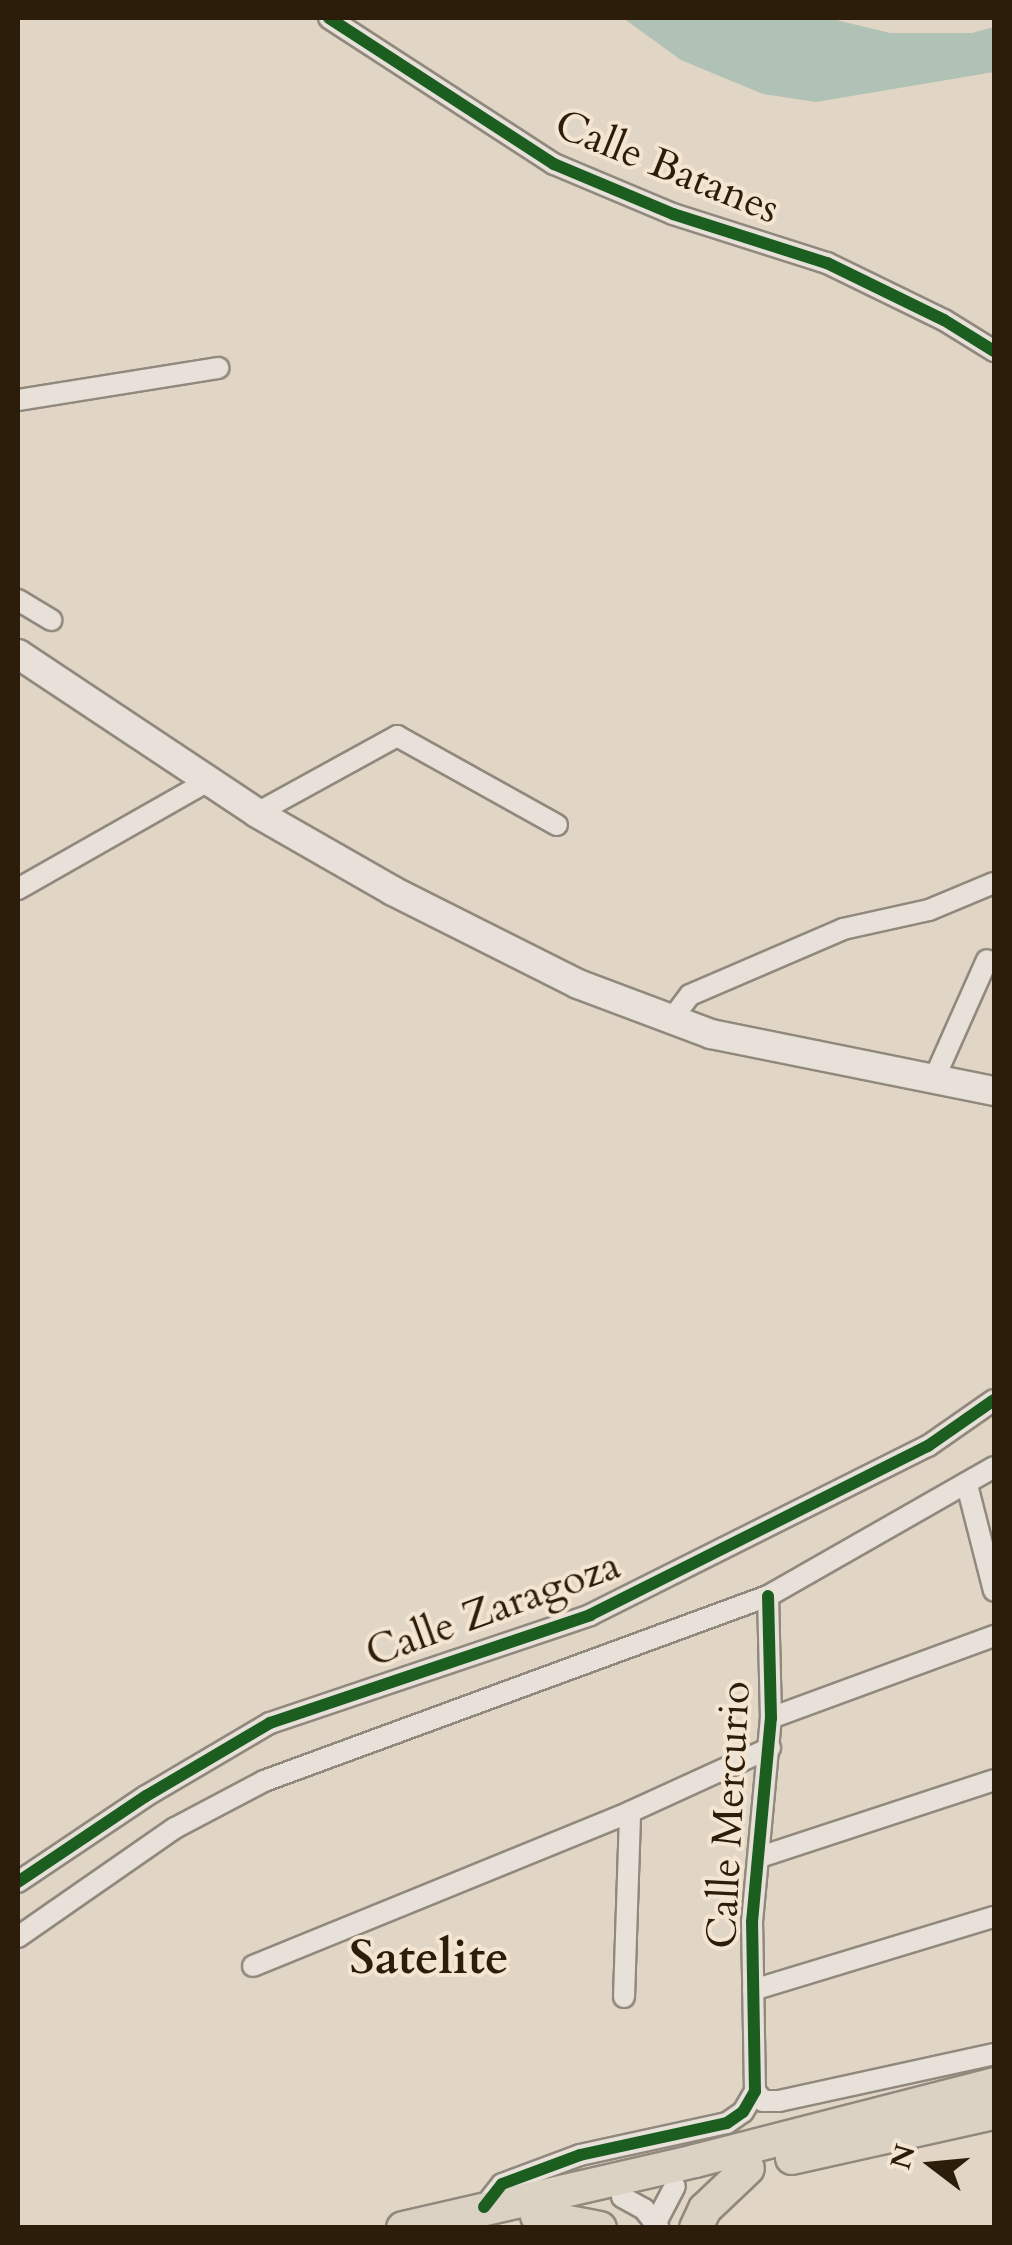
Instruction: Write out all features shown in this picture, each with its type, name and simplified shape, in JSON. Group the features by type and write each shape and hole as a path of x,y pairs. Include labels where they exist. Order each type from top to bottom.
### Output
{"main road":[{"path":"18,654 257,814 393,891 578,984 711,1034 994,1091"},
{"path":"403,2228 487,2217 685,2174 994,2084"},
{"path":"685,2174 748,2168 994,2113"},
{"path":"696,2228 706,2210 748,2168"},
{"path":"537,2216 609,2190"},
{"path":"487,2217 537,2216 600,2228"}],"street":[{"name":"Calle Batanes","path":"328,18 554,164 673,214 827,263 944,320 994,351"},
{"path":"18,400 218,368"},
{"path":"18,600 51,620"},
{"path":"257,814 396,736 557,826"},
{"path":"18,889 210,780"},
{"path":"671,1020 690,995 843,929 929,910 994,883"},
{"path":"934,1079 987,960"},
{"name":"Calle Zaragoza","path":"18,1882 146,1796 270,1723 590,1615 928,1446 994,1400"},
{"path":"18,1936 175,1828 264,1781 768,1596 993,1469"},
{"path":"967,1485 994,1591"},
{"name":"Calle Mercurio","path":"754,2091 752,1922 772,1718 768,1596"},
{"path":"772,1718 994,1636"},
{"path":"252,1966 630,1812 770,1748"},
{"path":"760,1857 994,1780"},
{"path":"624,1998 630,1812"},
{"path":"753,1990 994,1918"},
{"path":"487,2217 502,2184 580,2155 726,2123 743,2112 754,2091 764,2101 779,2101 994,2054"},
{"path":"609,2190 644,2208 656,2226 685,2174"}],"shaded area":[{"path":"623,18 828,18 890,33 972,33 994,27 994,72 816,102 763,94 681,60"}],"cycle path":[{"path":"329,18 554,164 673,214 827,263 944,320 994,351"},
{"path":"18,1882 146,1796 270,1723 590,1615 928,1446 994,1400"},
{"path":"484,2207 502,2184 580,2155 727,2123 743,2112 755,2091 752,1922 771,1718 768,1596"}],"district":[{"name":"Satelite","path":"429,1958"}]}
